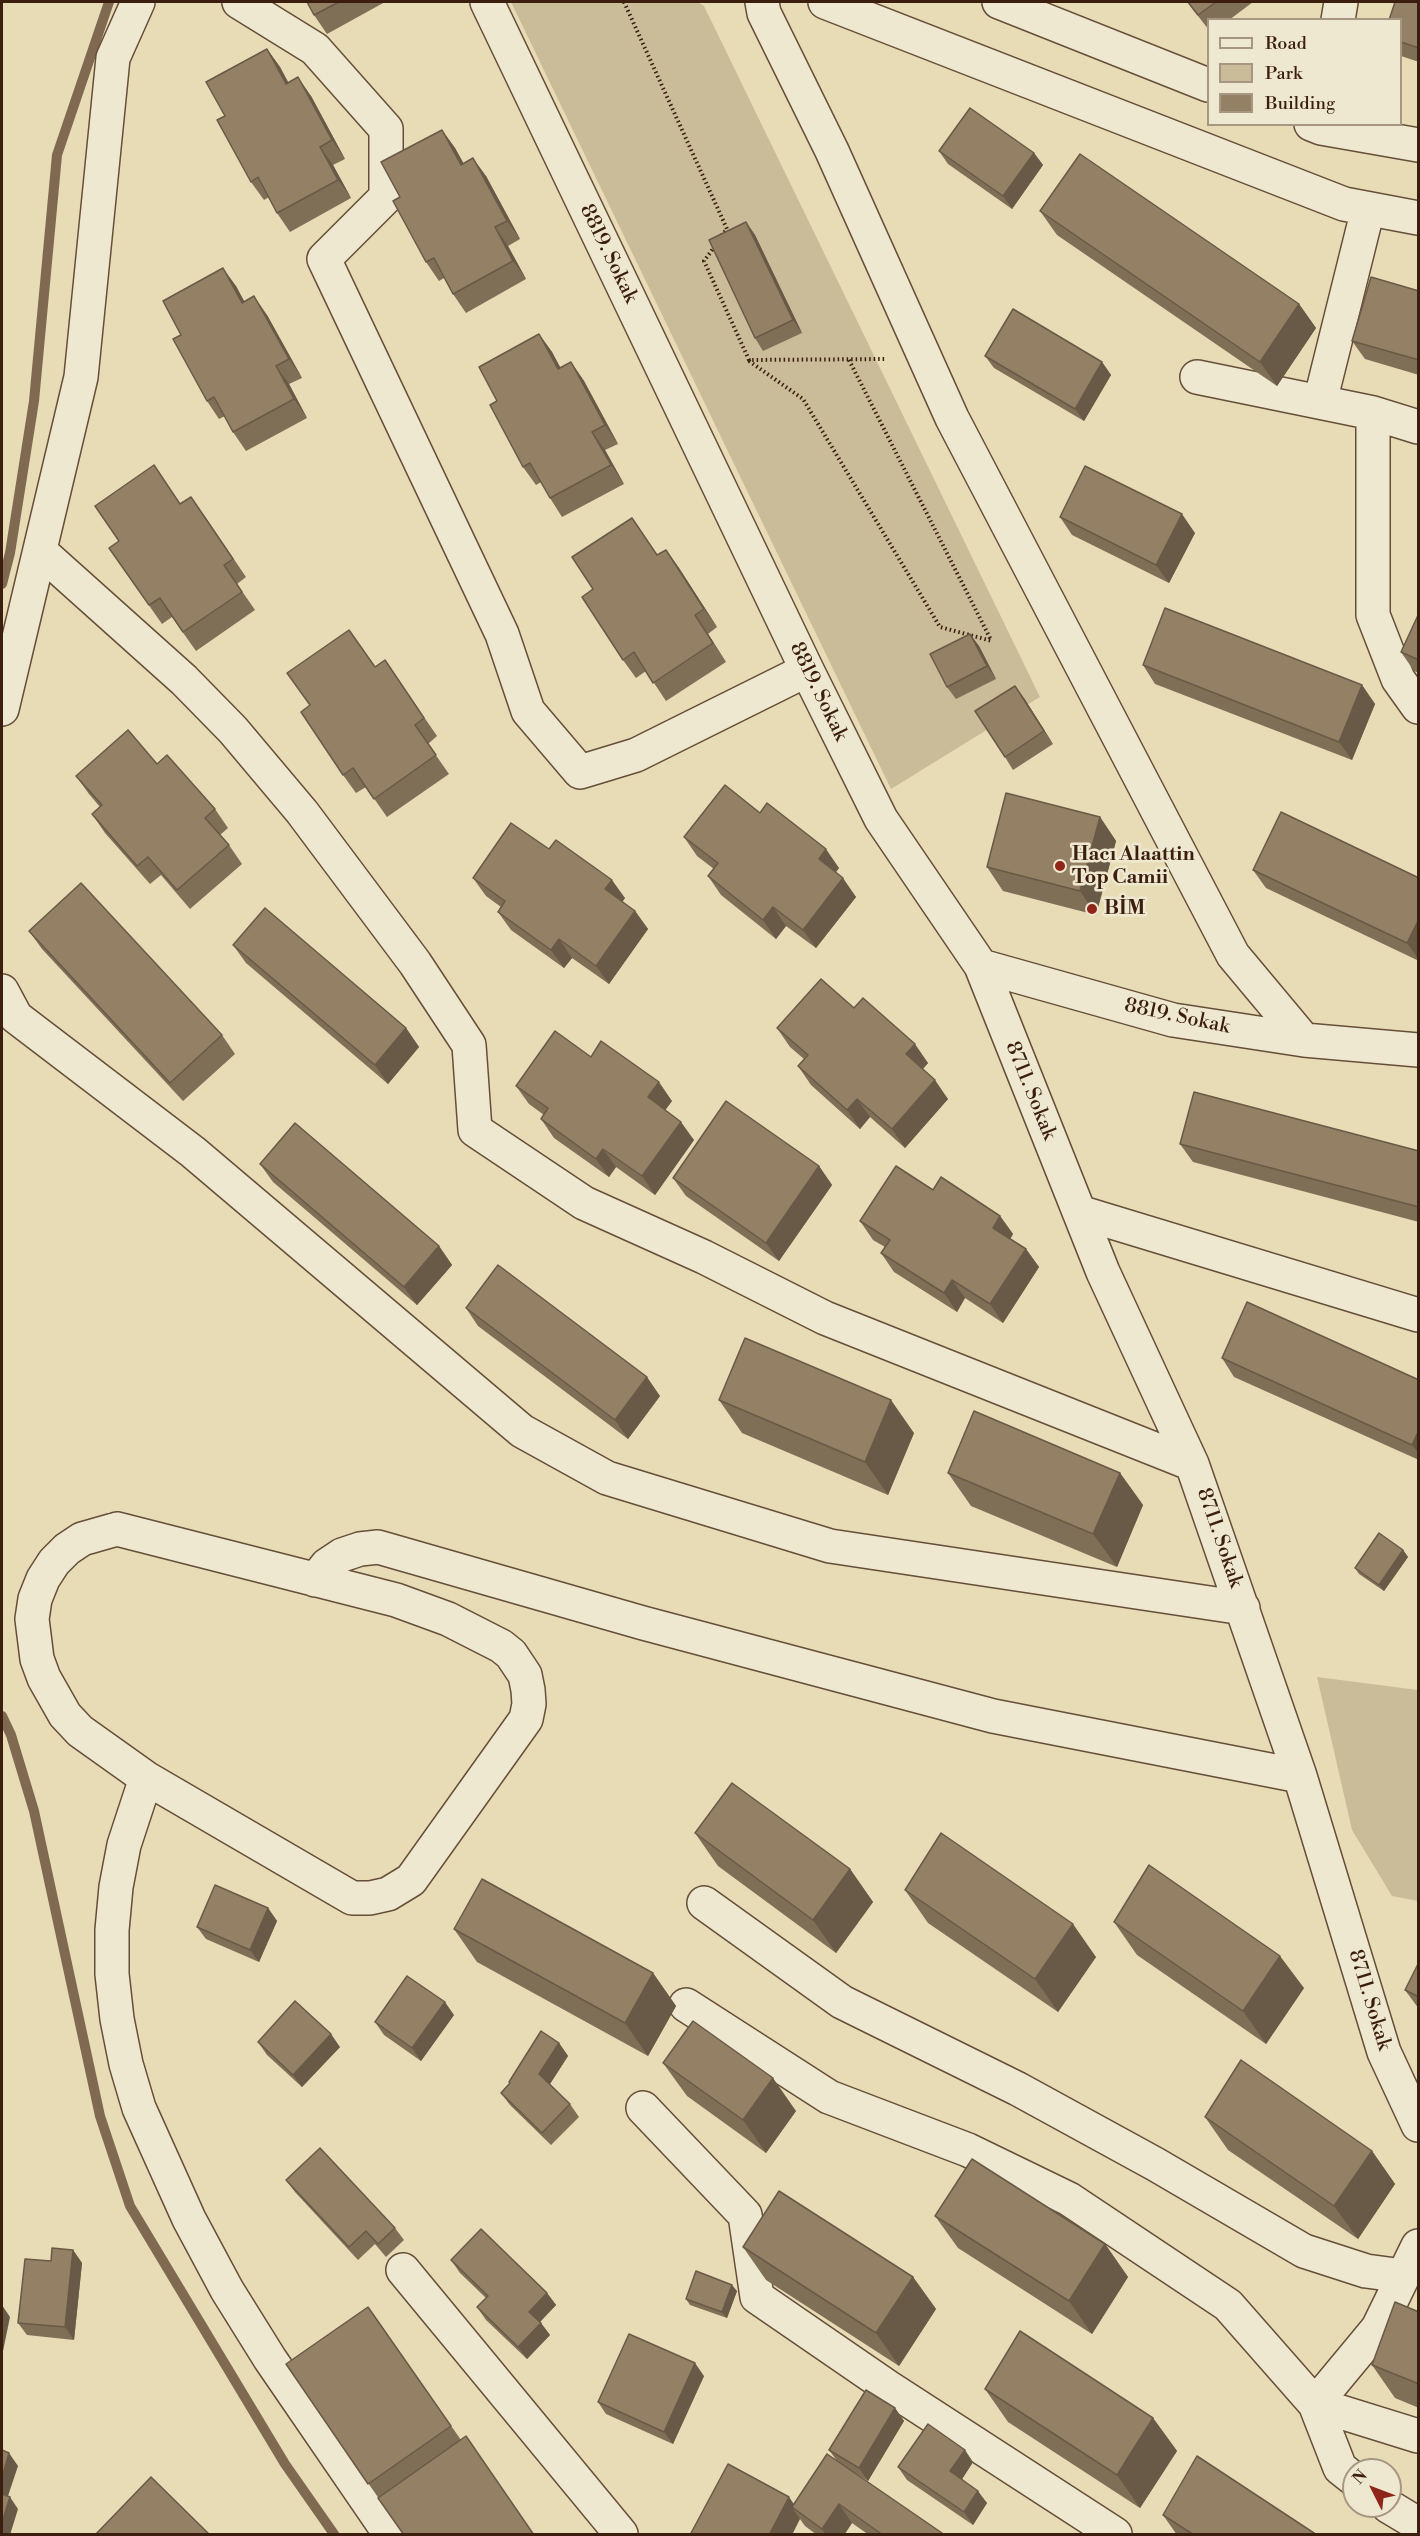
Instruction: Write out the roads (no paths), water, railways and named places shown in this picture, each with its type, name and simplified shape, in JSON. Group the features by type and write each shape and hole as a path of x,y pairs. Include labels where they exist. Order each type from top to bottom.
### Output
{"street":[{"path":"2,709 81,377 113,58 138,2"},
{"path":"239,2 315,49 386,129 386,197 324,260 502,634 528,711 565,755 580,772 636,755 807,670"},
{"name":"8819. Sokak","path":"487,2 807,670 881,819 981,966 1173,1020 1304,1040 1419,1050"},
{"path":"762,2 764,13 832,151 952,418 1233,954 1304,1040"},
{"path":"825,2 1344,204 1419,218"},
{"path":"999,2 1207,84"},
{"path":"1338,18 1341,2"},
{"path":"1318,126 1419,145"},
{"path":"1320,402 1368,208"},
{"path":"1197,377 1373,413 1419,428"},
{"path":"1373,413 1373,615 1398,680 1419,707"},
{"path":"40,551 184,680 233,730 302,812 415,963 469,1045 475,1130 584,1203 704,1257 825,1318 1192,1464"},
{"name":"8711. Sokak","path":"981,966 1103,1272 1192,1464 1300,1776 1384,2052 1419,2125"},
{"path":"2,991 16,1017 193,1152 522,1431 608,1478 830,1546 1243,1608"},
{"path":"1079,1212 1419,1315"},
{"path":"117,1529 396,1600 448,1619 501,1646 519,1664 525,1675 529,1704 526,1719 420,1870 400,1889 388,1894 370,1898 352,1898 146,1778 80,1731 65,1715 44,1678 33,1639 32,1619 35,1599 43,1579 54,1562 82,1539 117,1529"},
{"path":"315,1580 327,1565 342,1555 360,1549 378,1547 643,1623 993,1716 1300,1776"},
{"path":"146,1778 124,1845 116,1887 112,1930 112,1974 117,2019 126,2064 139,2108 189,2219 227,2290 270,2359 390,2535"},
{"path":"704,1903 842,2002 1018,2089 1155,2164 1304,2251 1366,2271 1403,2276"},
{"path":"686,2005 829,2097 968,2150 1070,2199 1228,2305 1315,2404 1342,2470"},
{"path":"643,2108 745,2215 757,2297 888,2387 1115,2535"},
{"path":"1315,2404 1378,2328 1419,2246"},
{"path":"403,2270 621,2535"},
{"path":"1315,2404 1419,2436"},
{"path":"1402,2514 1419,2524"}],"waterway":[{"path":"2,584 10,553 34,401 57,155 109,2"},
{"path":"2,1716 11,1735 34,1811 100,2116 130,2206 285,2464 334,2534"}],"place":[{"name":"Hacı Alaattin Top Camii","path":"1060,866"},
{"name":"BİM","path":"1092,909"}]}
